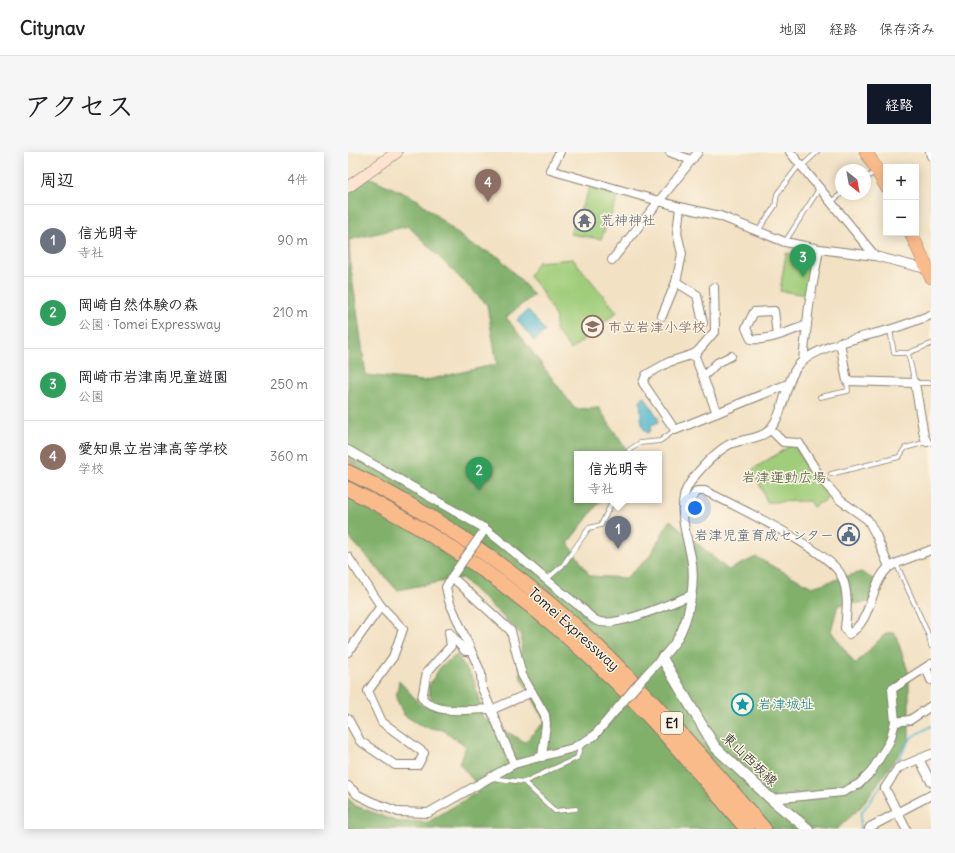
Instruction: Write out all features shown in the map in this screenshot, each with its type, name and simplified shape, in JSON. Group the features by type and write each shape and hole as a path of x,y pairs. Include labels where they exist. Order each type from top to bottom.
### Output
{"highway":[{"name":"Tomei Expressway","path":"353,462 518,587 572,624 633,682 674,726 764,829"},
{"name":"Tomei Expressway","path":"348,489 406,520 518,587 570,640 612,679 663,732 747,829"}],"main road":[{"path":"348,187 396,152"},
{"path":"866,152 883,181"},
{"path":"912,236 929,273"}],"street":[{"path":"560,152 550,170 680,207 720,216 785,242 819,249 876,256 929,273"},
{"path":"670,152 691,160"},
{"path":"612,260 658,200 698,152"},
{"path":"790,152 819,189 876,256"},
{"path":"930,152 931,156"},
{"path":"662,316 676,282 682,254 677,233 680,207"},
{"path":"803,360 819,249"},
{"path":"676,282 697,295 703,323"},
{"path":"714,287 715,331 694,354 669,362 646,375 643,379 643,383 675,430 788,384"},
{"path":"777,335 774,311 754,312 746,328 751,339 762,340 777,335 807,325"},
{"path":"348,786 358,795 399,812 428,813 514,764 573,748 594,736 676,640 690,607 692,595 691,559 682,511 684,496 692,479 728,445 767,433 776,421 788,384 796,368 803,360 840,342 890,330 931,315"},
{"path":"840,342 847,381 915,383 924,436 929,442"},
{"path":"694,354 704,376 717,413"},
{"path":"704,376 717,363 731,356"},
{"path":"770,429 782,442 799,443 822,480 840,500 868,520 893,566"},
{"path":"348,450 353,462 483,531 518,554 546,581 597,621 615,621 634,617 692,595"},
{"path":"682,511 697,491 705,490 748,511 822,555 837,568 842,575 846,588 845,628 849,634 866,614 878,581 893,566 931,550"},
{"path":"483,531 446,587 449,601 481,674 482,688 514,764"},
{"path":"348,558 381,606 403,628 393,657 368,691 382,722 424,752 418,766 396,765 360,741 348,719"},
{"path":"452,576 511,631 522,675 545,715 546,724 542,757"},
{"path":"348,652 381,606"},
{"path":"471,651 465,651 449,632 451,646 427,672 422,698 428,704 439,709 491,710 532,692"},
{"name":"東山西坂線","path":"662,658 715,747 771,799 808,829"},
{"path":"771,799 843,792 859,784 871,772 890,741 895,722 892,688 928,666 931,680"},
{"path":"895,722 910,720 931,706"},
{"path":"906,829 884,788 898,768 931,754"},
{"path":"919,759 931,782"},
{"path":"869,829 870,826 931,795"}],"lane":[{"path":"758,231 775,206 777,194 801,165 816,152"},
{"path":"871,174 877,170"},
{"path":"785,242 819,189"},
{"path":"831,202 835,199"},
{"path":"890,330 894,353 908,353 931,344"},
{"path":"908,353 915,383 931,383"},
{"path":"820,397 848,391 847,381"},
{"path":"629,451 640,443 660,441 675,430"},
{"path":"831,474 899,457 905,448 929,442"},
{"path":"546,581 563,565 590,528 601,525 612,503"},
{"path":"893,566 929,636 931,646"},
{"path":"490,778 524,782 577,758 582,743"},
{"path":"524,782 555,811 576,809"}],"green space":[{"path":"369,177 418,200 470,244 499,257 534,295 506,317 575,409 599,408 627,451 574,451 574,503 599,503 568,543 590,576 626,578 649,557 670,520 728,570 756,557 812,587 861,572 878,582 869,602 838,605 831,631 855,664 886,633 895,633 909,674 909,740 860,808 837,829 348,829 348,798 356,806 398,822 428,822 481,790 459,763 466,746 443,730 423,727 404,715 396,698 399,681 422,706 432,703 428,687 441,666 457,655 474,680 483,718 525,742 545,721 520,676 522,635 462,578 397,590 348,536 348,193","holes":["408,226 487,305 497,364 423,381 366,375 350,262 349,240"]},
{"path":"592,183 620,192 601,239 570,234"},
{"path":"795,247 817,253 808,295 780,291 786,253 793,254"},
{"path":"573,259 617,312 571,350 555,329 556,318 541,290 529,276 538,262"},
{"name":"岩津運動広場","path":"793,444 815,480 829,498 813,507 809,501 767,502 753,469"}],"water":[{"path":"528,310 545,331 534,341 517,320"},
{"path":"644,396 658,418 658,423 652,425 650,431 647,433 644,430 641,419 640,402"}],"waterway":[{"path":"860,829 861,813 885,781 912,737 931,726"}],"tunnel":[{"path":"348,467 353,460"}],"place":[{"name":"愛知県立岩津高等学校","path":"488,202"},
{"name":"荒神神社","path":"585,220"},
{"name":"岡崎市岩津南児童遊園","path":"803,277"},
{"name":"市立岩津小学校","path":"592,327"},
{"name":"岡崎自然体験の森","path":"479,490"},
{"name":"岩津児童育成センター","path":"849,535"},
{"name":"信光明寺","path":"618,549"},
{"name":"岩津城址","path":"742,704"}]}
